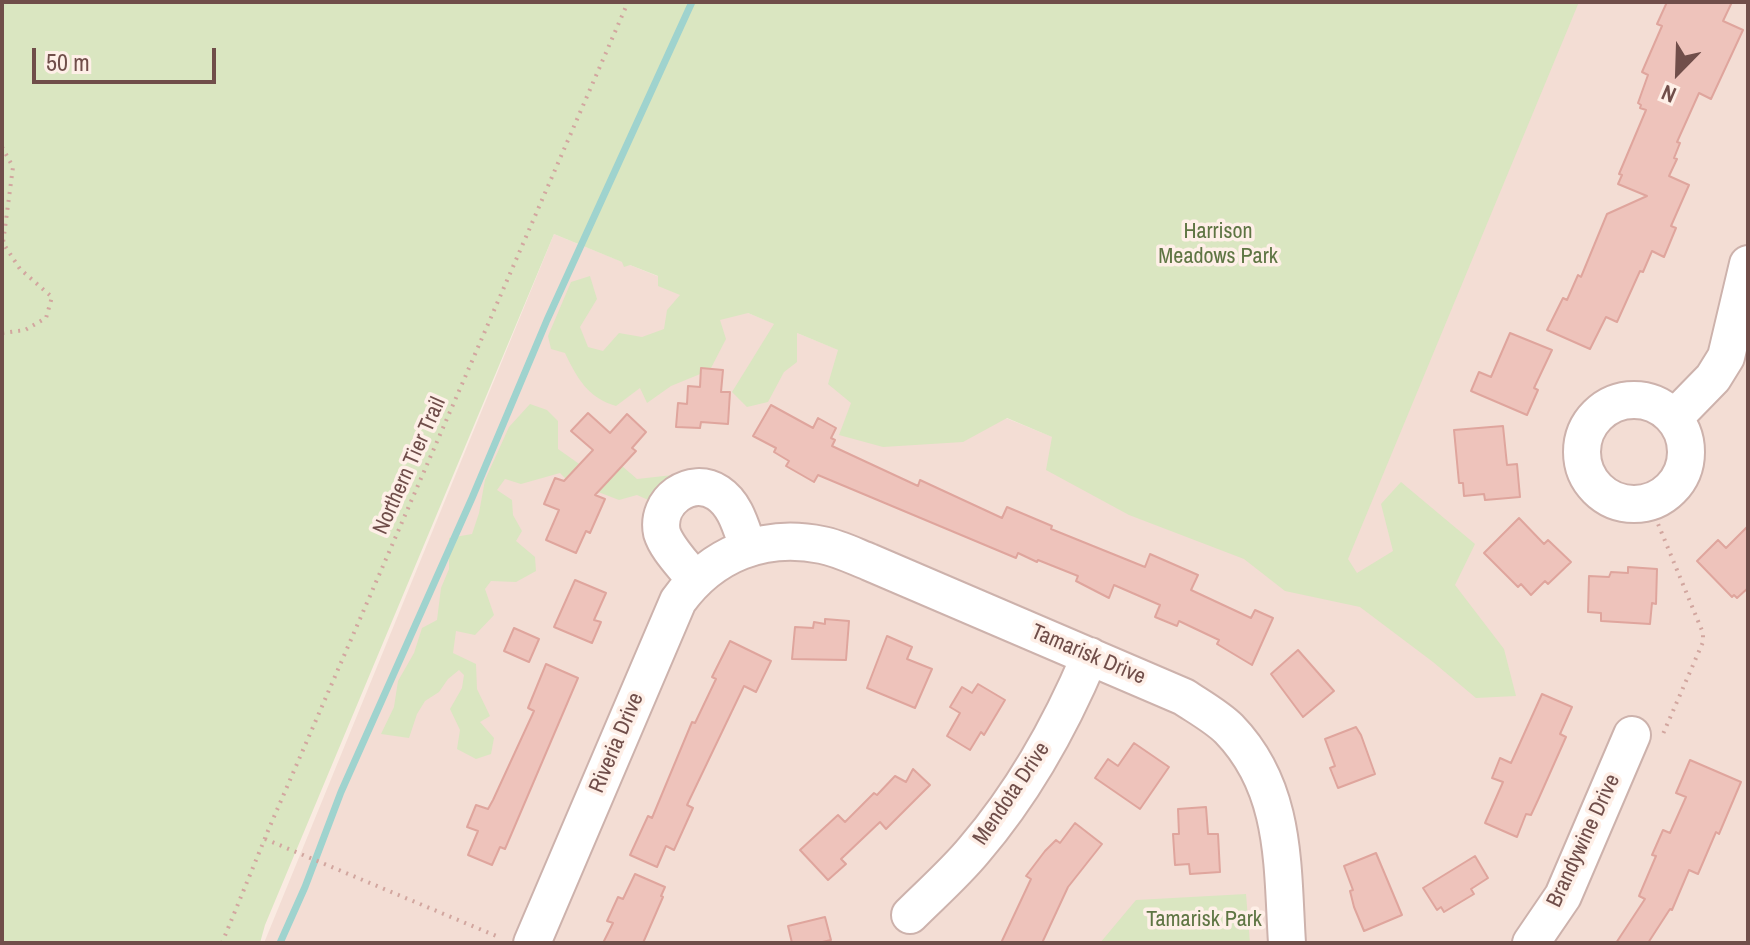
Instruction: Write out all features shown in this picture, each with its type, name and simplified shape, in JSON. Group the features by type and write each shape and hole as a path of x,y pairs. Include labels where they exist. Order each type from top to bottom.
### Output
{"street":[{"path":"1674,418 1713,378 1726,357 1748,264"},
{"path":"1627,400 1645,400 1661,407 1674,418 1683,433 1686,450 1684,467 1677,482 1664,495 1649,502 1632,504 1600,492 1589,479 1582,454 1587,429 1597,415 1611,405 1627,400"},
{"path":"694,579 663,534 661,518 666,504 675,494 699,488 716,491 734,510 736,552"},
{"name":"Tamarisk Drive","path":"736,552 783,543 822,545 869,562 1184,697 1227,727 1250,754 1265,781 1276,812 1287,943"},
{"name":"Riveria Drive","path":"516,940 678,601 694,579 736,552"},
{"name":"Mendota Drive","path":"910,915 973,852 1002,815 1039,758 1090,656"},
{"name":"Brandywine Drive","path":"1531,943 1563,896 1647,736"}],"path":[{"name":"Northern Tier Trail","path":"222,943 628,2"},
{"path":"2,147 13,167 3,243 20,269 52,297 46,318 25,330 2,333"},
{"path":"1647,736 1703,642 1703,633 1649,502"},
{"path":"265,839 516,940"}],"shaded area":[{"path":"1450,2 1748,2 1748,943 264,943 554,234 1173,486"}],"green space":[{"name":"Harrison Meadows Park","path":"2,2 1579,2 1348,559 1357,573 1393,551 1381,504 1401,482 1475,544 1455,585 1504,649 1516,696 1476,698 1360,607 1285,591 1244,559 1129,515 1046,470 1052,437 1007,418 963,442 883,447 839,435 851,403 828,384 838,350 797,333 797,362 784,372 768,402 747,407 732,392 774,324 748,313 720,320 726,339 710,370 671,386 647,403 640,388 616,406 606,402 584,386 565,353 551,349 548,336 571,282 590,276 597,299 580,327 588,347 603,351 619,333 642,337 664,329 667,310 680,295 658,286 658,276 630,265 624,267 622,262 554,234 260,943 2,943"},
{"path":"530,404 547,410 558,421 558,449 592,473 622,466 637,479 673,475 670,492 655,503 637,495 619,500 567,480 560,473 521,484 505,479 497,490 512,500 513,515 522,531 516,541 535,557 536,571 516,582 491,581 485,589 494,615 475,635 456,631 453,653 476,664 477,689 490,716 480,722 494,738 491,754 476,759 457,749 460,730 450,709 462,688 464,675 459,670 439,692 425,701 409,738 381,734 394,707 398,681 414,653 422,628 437,620 441,588 449,569 449,538 472,534 485,480 509,427"},
{"name":"Tamarisk Park","path":"1246,894 1250,943 1100,943 1136,900"}],"building":[{"path":"1667,2 1732,2 1723,21 1743,30 1711,99 1699,93 1677,142 1680,143 1674,158 1677,159 1669,176 1689,185 1671,226 1676,228 1664,257 1652,251 1617,322 1606,317 1590,349 1547,330 1563,298 1567,300 1578,275 1581,277 1607,214 1647,196 1618,184 1622,175 1619,174 1646,110 1640,108 1638,103 1648,75 1642,72 1662,26 1657,24"},
{"path":"1510,333 1552,350 1534,388 1538,390 1527,415 1471,391 1479,372 1491,377"},
{"path":"701,368 723,370 721,392 730,392 728,424 701,422 700,428 676,427 678,403 687,404 688,386 700,387"},
{"path":"771,405 813,428 818,418 836,428 831,438 835,440 832,446 918,486 920,480 1002,518 1007,507 1052,526 1051,529 1145,567 1150,554 1198,575 1191,590 1251,618 1255,610 1273,618 1252,665 1217,644 1219,640 1179,621 1177,626 1155,617 1160,605 1114,585 1109,598 1076,581 1078,576 1038,560 1018,553 1016,558 818,475 814,482 786,466 789,461 774,452 776,448 753,436"},
{"path":"588,413 610,433 627,414 646,432 632,448 636,451 595,495 605,499 590,533 586,531 576,553 546,540 559,510 544,504 555,478 564,481 593,450 571,431"},
{"path":"1503,426 1507,465 1517,464 1520,497 1485,500 1484,494 1464,496 1463,483 1459,483 1454,430"},
{"path":"1519,518 1544,544 1548,540 1571,562 1531,595 1521,584 1518,587 1484,553"},
{"path":"1748,526 1748,588 1737,598 1732,597 1697,561 1718,540 1726,548"},
{"path":"1628,567 1657,569 1656,604 1652,603 1650,624 1601,621 1601,613 1588,612 1589,576 1609,577 1611,572 1628,573"},
{"path":"575,580 606,593 594,620 601,622 592,643 554,627"},
{"path":"825,619 849,621 846,660 792,659 795,627 813,628 814,622 825,624"},
{"path":"514,628 539,639 529,662 504,651"},
{"path":"887,636 912,647 907,659 932,669 915,708 867,688"},
{"path":"730,641 771,661 756,692 744,686 687,805 693,808 674,850 666,846 657,867 630,855 648,816 652,818 692,722 695,723 716,679 712,677"},
{"path":"1298,650 1334,691 1303,717 1271,674"},
{"path":"546,664 578,678 505,849 500,847 492,865 468,855 478,831 467,827 476,805 488,809 493,800 534,711 528,708"},
{"path":"978,684 1005,700 984,735 981,732 970,750 947,736 960,713 950,707 962,687 972,693"},
{"path":"1542,694 1572,707 1560,734 1566,737 1531,815 1526,814 1517,837 1485,823 1503,782 1492,778 1500,758 1511,763"},
{"path":"1356,727 1375,774 1338,788 1330,768 1335,766 1325,739"},
{"path":"1134,743 1169,767 1140,809 1095,778 1108,759 1118,766"},
{"path":"1690,760 1741,782 1698,874 1689,870 1672,910 1648,943 1616,943 1645,899 1639,896 1656,856 1652,855 1663,830 1670,833 1686,797 1676,793"},
{"path":"913,769 930,785 886,829 880,822 841,859 846,864 828,880 800,850 838,815 845,822 895,776 906,782"},
{"path":"1206,807 1208,834 1218,834 1220,872 1190,874 1189,864 1175,865 1173,834 1179,834 1178,809"},
{"path":"1075,823 1102,844 1068,887 1042,943 1001,943 1031,879 1026,876 1045,851 1056,840 1060,843"},
{"path":"1376,853 1402,915 1364,931 1354,907 1350,891 1353,890 1344,866"},
{"path":"1475,856 1488,878 1471,889 1474,894 1444,912 1441,907 1437,910 1423,888"},
{"path":"635,874 665,887 643,943 603,943 613,923 607,921 618,897 623,899"},
{"path":"825,917 831,940 792,943 788,926"}],"waterway":[{"path":"280,943 341,792 472,498 547,320 692,2"}]}
